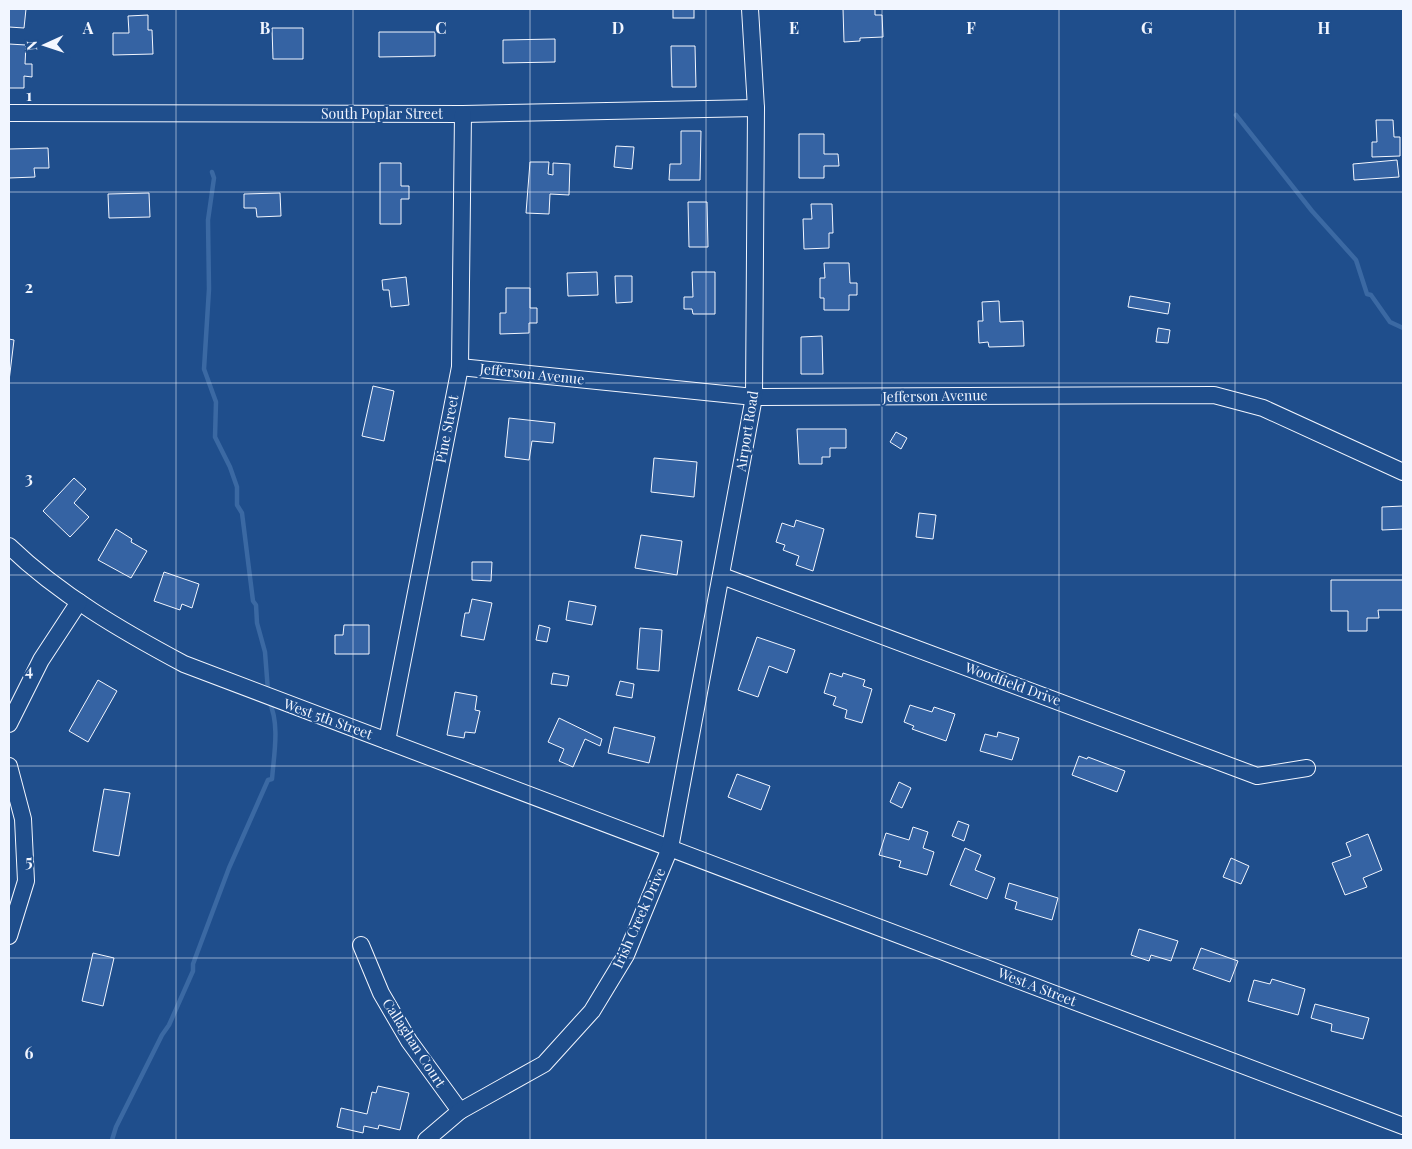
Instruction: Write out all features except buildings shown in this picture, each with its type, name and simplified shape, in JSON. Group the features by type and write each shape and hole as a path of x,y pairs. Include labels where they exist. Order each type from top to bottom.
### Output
{"street":[{"name":"Airport Road","path":"670,848 754,397 756,108 750,9"},
{"name":"South Poplar Street","path":"9,113 463,114 756,108"},
{"name":"Pine Street","path":"386,741 460,367 463,114"},
{"name":"Jefferson Avenue","path":"460,367 754,397 1214,395 1263,408 1400,471"},
{"name":"West 5th Street","path":"9,546 79,602 129,634 184,664 670,848"},
{"name":"Woodfield Drive","path":"722,576 1257,776 1307,768"},
{"path":"9,724 41,660 79,602"},
{"path":"9,766 23,819 26,881 9,936"},
{"name":"Irish Creek Drive","path":"426,1140 460,1111 544,1064 592,1011 626,956 670,848"},
{"name":"West A Street","path":"670,848 1403,1126"},
{"name":"Callaghan Court","path":"361,945 382,993 409,1041 460,1111"}],"waterway":[{"path":"1236,115 1312,211 1356,260 1367,294 1371,295 1390,322 1403,328"},
{"path":"212,172 214,178 208,220 209,289 204,369 216,402 215,437 230,467 237,487 237,505 242,513 253,601 256,605 257,623 265,652 268,691"},
{"path":"112,1140 116,1127 162,1035 169,1025 193,971 193,964 229,868 268,780 272,779 275,729 269,701"}]}
